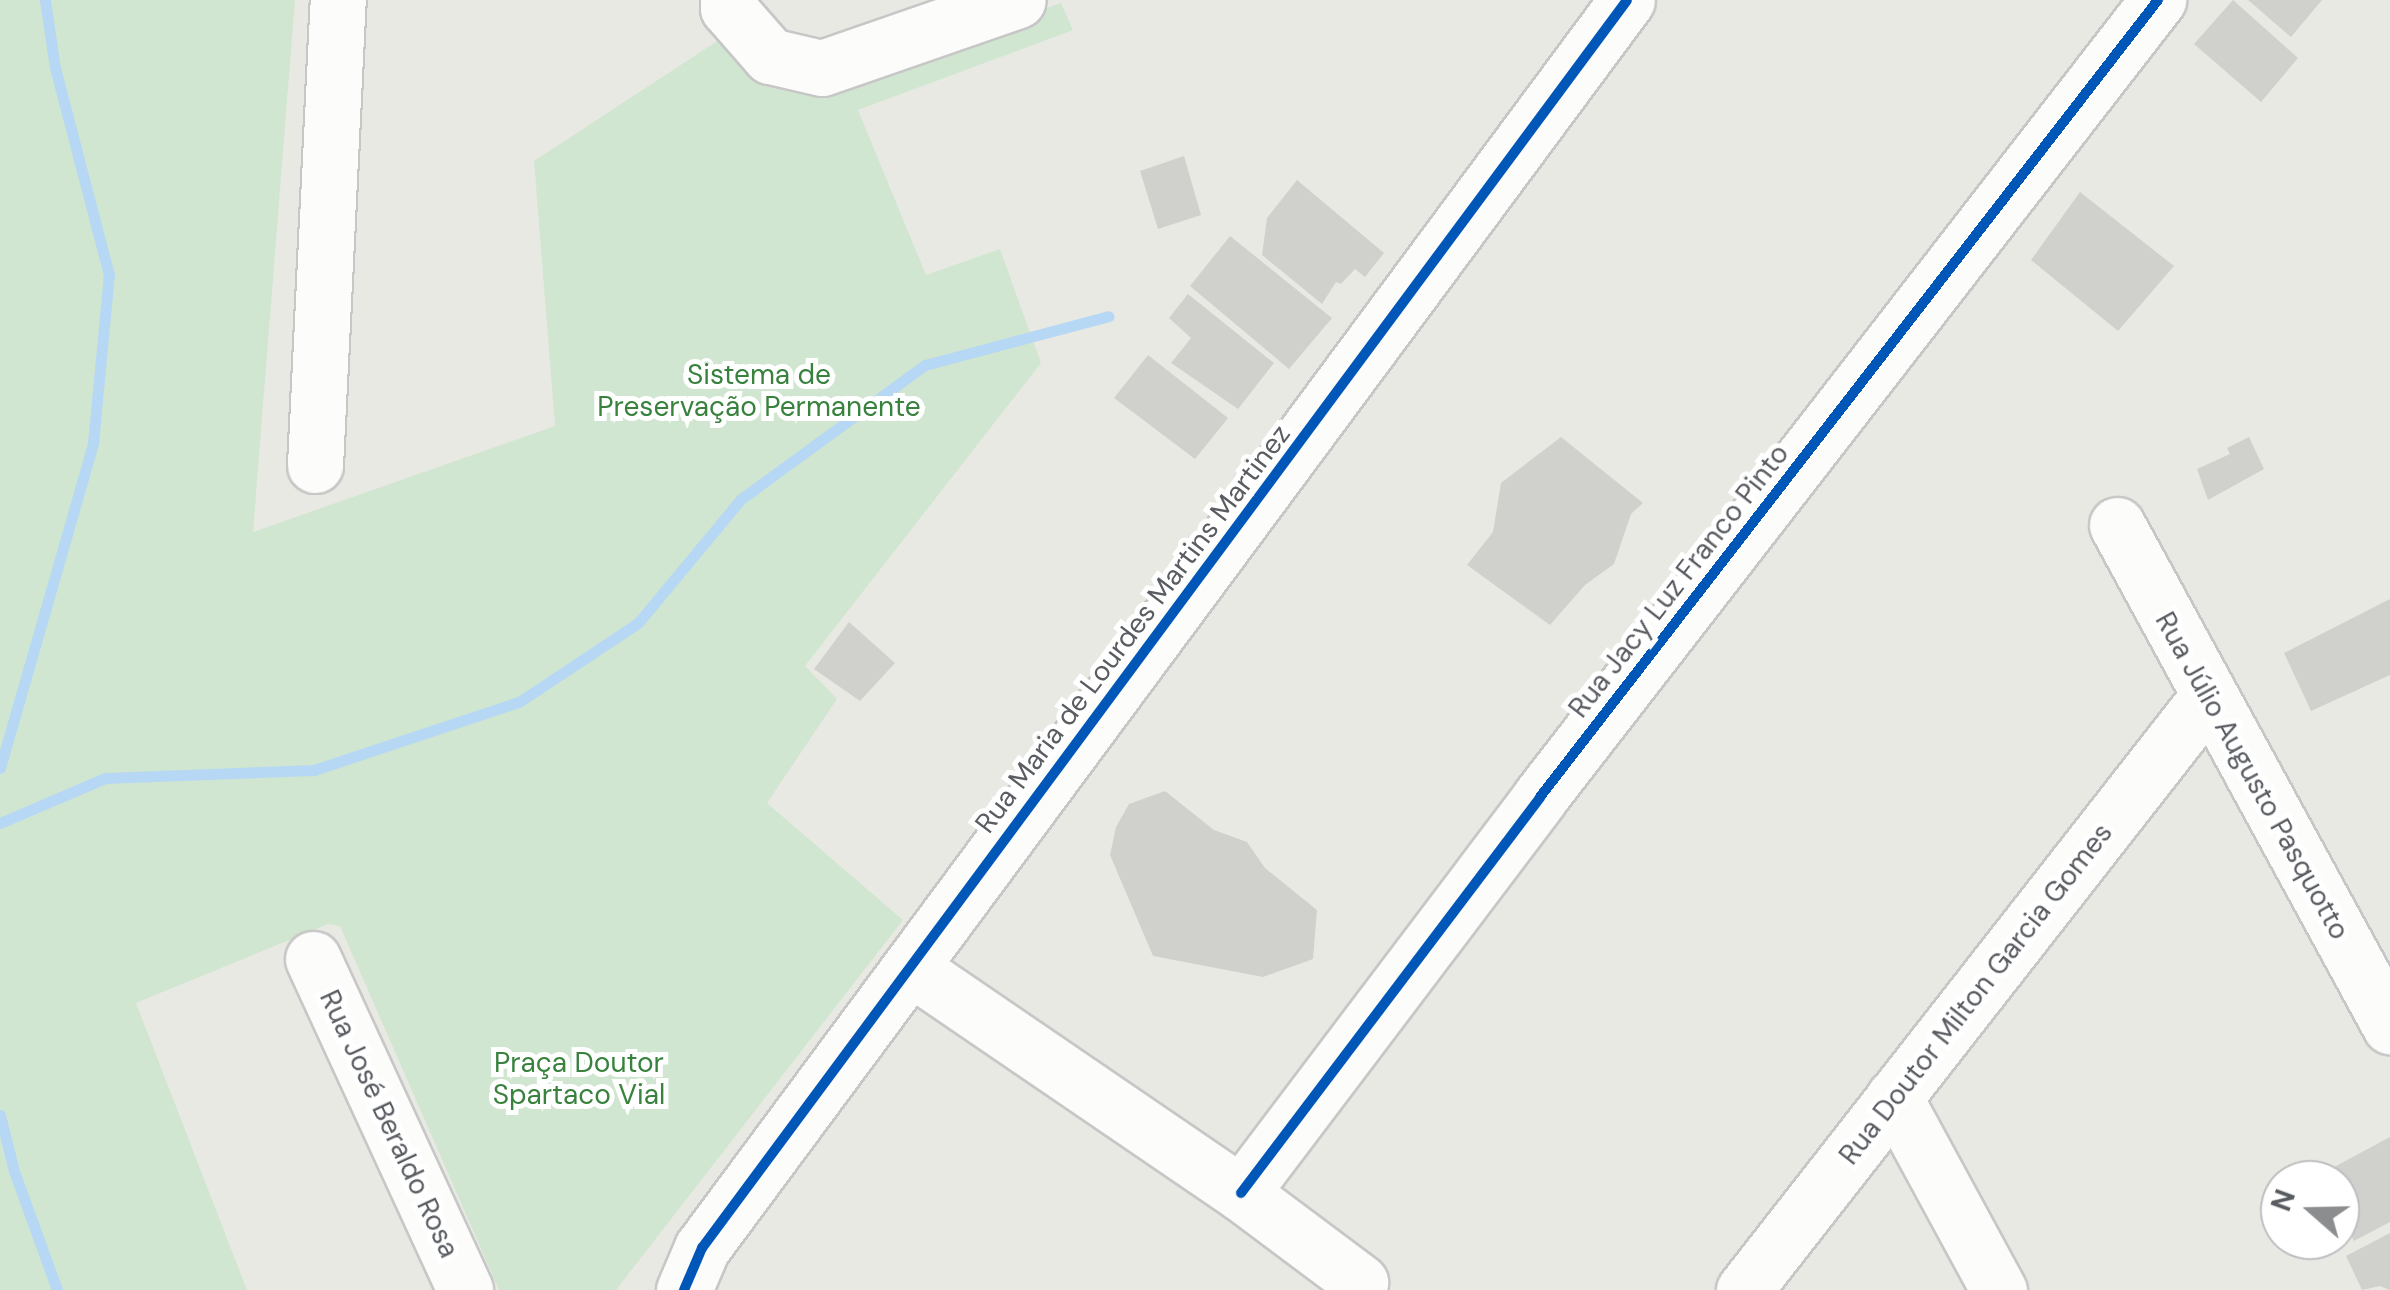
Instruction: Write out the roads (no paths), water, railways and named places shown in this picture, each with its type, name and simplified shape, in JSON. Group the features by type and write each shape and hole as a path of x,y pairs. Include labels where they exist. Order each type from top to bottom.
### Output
{"street":[{"path":"315,466 338,0"},
{"path":"728,0 728,8 770,56 822,68 1018,0"},
{"name":"Rua Maria de Lourdes Martins Martinez","path":"674,1279 911,968 1627,0"},
{"name":"Rua Jacy Luz Franco Pinto","path":"1241,1193 1552,781 2158,0"},
{"name":"Rua Júlio Augusto Pasquotto","path":"2116,526 2390,1026"},
{"name":"Rua Doutor Milton Garcia Gomes","path":"1744,1290 2208,698"},
{"name":"Rua José Beraldo Rosa","path":"313,959 465,1290"},
{"path":"911,968 1241,1193 1360,1282"},
{"path":"1894,1097 2000,1290"}],"waterway":[{"path":"0,768 93,443 109,275 55,68 45,0"},
{"path":"0,823 105,778 314,770 519,702 638,623 741,499 925,365 1109,316"},
{"path":"0,1115 14,1171 57,1290"}],"park label":[{"name":"Sistema de Preservação Permanente","path":"759,391"},
{"name":"Praça Doutor Spartaco Vial","path":"579,1079"}]}
